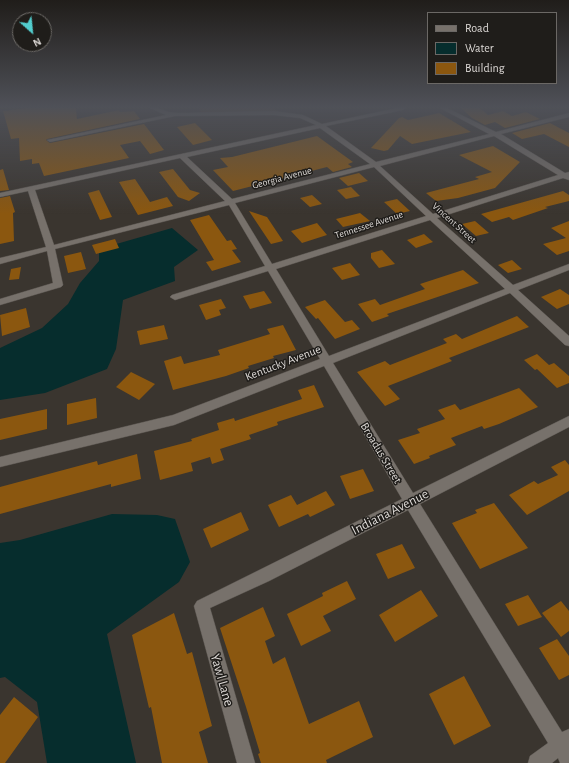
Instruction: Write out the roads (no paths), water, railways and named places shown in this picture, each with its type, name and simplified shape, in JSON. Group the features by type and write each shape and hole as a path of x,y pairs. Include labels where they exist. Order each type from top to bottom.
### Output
{"street":[{"path":"0,196 237,144"},
{"name":"Vincent Street","path":"346,144 374,164 569,342"},
{"name":"Georgia Avenue","path":"0,261 452,144"},
{"path":"513,144 567,176"},
{"name":"Broadus Street","path":"182,156 231,202 411,502 566,748"},
{"name":"Tennessee Avenue","path":"176,297 567,176"},
{"path":"0,302 58,285 51,248 31,189"},
{"name":"Kentucky Avenue","path":"0,462 174,420 326,360 511,290 569,266"},
{"name":"Indiana Avenue","path":"209,600 264,576 569,421"},
{"name":"Yawl Lane","path":"209,600 202,606 246,763"},
{"path":"537,763 566,748"}],"water":[{"path":"172,228 198,250 174,267 175,281 123,300 116,349 107,369 45,393 0,400 0,348 42,328 68,304 80,283 99,261 99,249"},
{"path":"112,514 157,515 175,519 190,562 179,582 107,634 136,763 47,763 37,702 5,677 0,678 0,543 20,540"}]}
